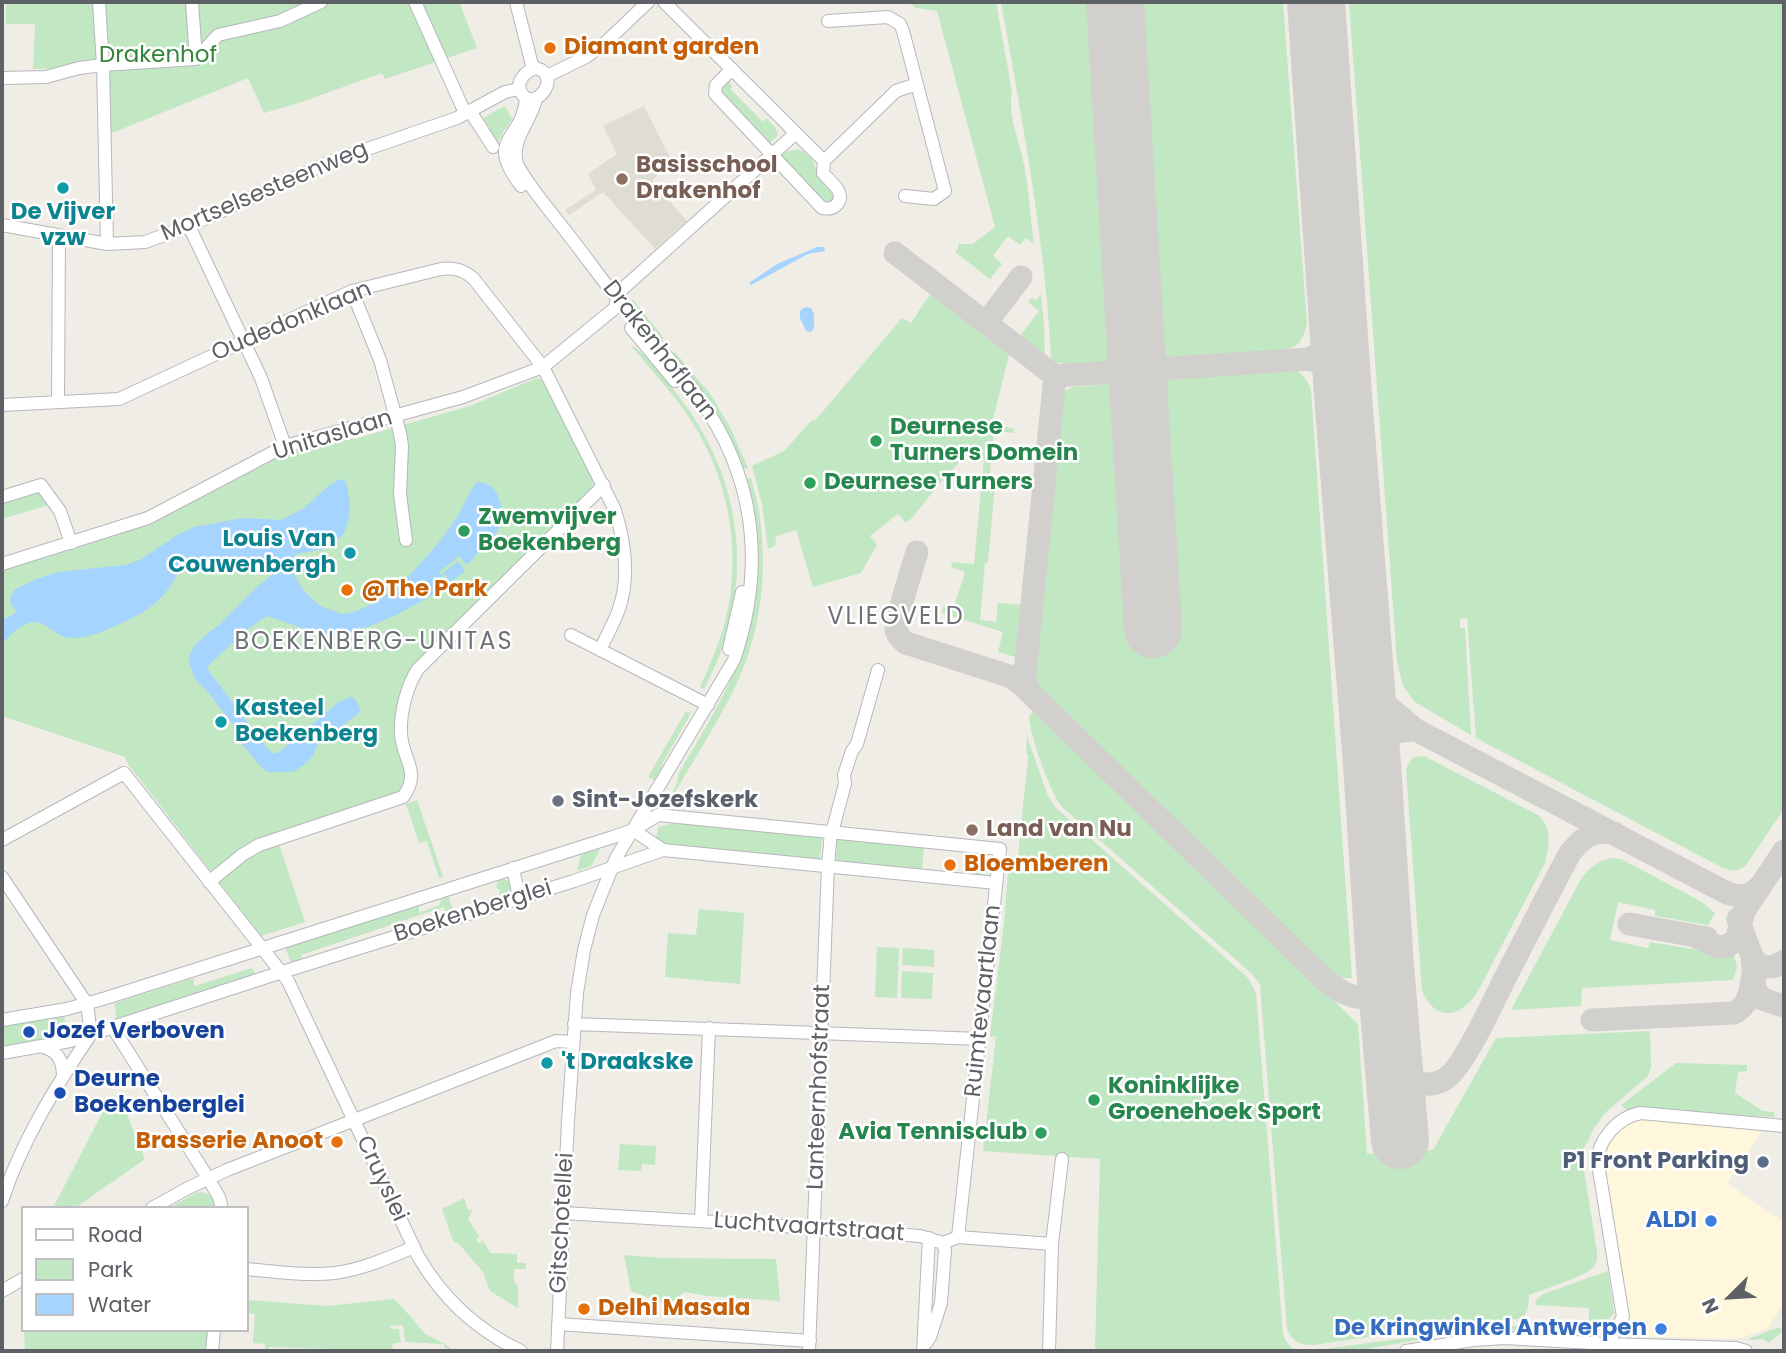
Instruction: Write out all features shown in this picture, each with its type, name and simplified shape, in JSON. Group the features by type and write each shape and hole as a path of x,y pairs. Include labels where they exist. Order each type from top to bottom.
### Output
{"street":[{"path":"99,2 107,244"},
{"path":"192,2 196,59"},
{"path":"2,78 46,77 103,65 196,59 218,35 280,21 321,2"},
{"path":"415,2 468,112 493,147"},
{"path":"516,2 533,69"},
{"path":"547,76 586,57 605,43 648,2"},
{"path":"664,2 824,161"},
{"path":"828,21 888,17 900,24 945,191 934,199 905,196"},
{"path":"533,69 541,70 547,76 548,83 543,93 527,95 522,78 525,73 533,69"},
{"path":"732,69 716,85 715,94 771,156 826,209 833,208 841,197 823,173 824,161 896,90 917,84"},
{"name":"Mortselsesteenweg","path":"2,225 107,244 145,242 189,226 327,163 457,118 505,92 527,95"},
{"name":"Drakenhoflaan","path":"527,95 524,114 508,140 506,163 700,414 723,458 743,529 744,578 727,657 708,705 610,869 597,901 584,950 577,993 570,1095"},
{"name":"Unitaslaan","path":"2,564 148,518 285,446 463,397 542,367 617,304 619,292 796,133"},
{"path":"189,226 261,378 285,446"},
{"path":"58,402 59,236"},
{"name":"Oudedonklaan","path":"2,405 119,399 352,291 449,268 461,270 473,278 542,367"},
{"path":"352,291 380,360 396,417 402,446 400,494 406,540"},
{"path":"542,367 604,485 621,530 625,572 623,592 619,610 600,650"},
{"path":"2,497 41,485 60,511 71,543"},
{"path":"209,882 259,845 403,797 412,777 401,733 411,679 604,485"},
{"path":"571,635 708,705"},
{"name":"Lanteernhofstraat","path":"809,1346 831,831 845,784 844,775 857,744 878,670"},
{"path":"2,840 124,773 282,972"},
{"name":"Boekenberglei","path":"2,1020 87,1004 633,831 658,815 1000,849"},
{"name":"Boekenberglei","path":"633,831 663,850"},
{"name":"Ruimtevaartlaan","path":"958,1237 1000,849"},
{"name":"Boekenberglei","path":"2,1054 44,1047 113,1028 663,850 996,883"},
{"path":"513,869 519,897"},
{"path":"2,877 87,1004 92,1034 63,1077 19,1156 2,1201"},
{"name":"Cruyslei","path":"282,972 427,1271 453,1304 501,1347 522,1351"},
{"path":"574,1024 980,1039"},
{"path":"113,1028 208,1178 221,1206"},
{"path":"701,1221 709,1028"},
{"path":"156,1206 208,1178 353,1120 556,1041 573,1042"},
{"path":"44,1047 58,1055 63,1077"},
{"name":"Gitschotellei","path":"557,1351 570,1095"},
{"path":"1608,1348 1623,1317 1597,1156 1604,1140 1618,1124 1634,1114 1650,1113 1784,1126"},
{"path":"1049,1351 1052,1244 1062,1159"},
{"name":"Luchtvaartstraat","path":"564,1213 815,1228 929,1238 943,1243"},
{"path":"923,1350 941,1303 945,1250 943,1243 958,1237 1052,1244"},
{"path":"923,1350 929,1238"},
{"path":"248,1269 334,1273 374,1263 414,1247"},
{"path":"2,1291 21,1280"},
{"path":"558,1324 809,1346"},
{"path":"212,1351 214,1332"},
{"path":"1406,1351 1473,1340 1505,1338 1608,1348 1736,1348 1746,1351"}],"shaded area":[{"name":"Basisschool Drakenhof","path":"644,106 672,161 652,181 687,221 655,249 603,192 569,215 565,210 596,190 588,174 617,154 603,126"},
{"path":"1645,1116 1764,1128 1727,1183 1784,1222 1784,1308 1782,1307 1768,1328 1732,1339 1630,1336 1604,1153 1608,1143 1625,1123"}],"green space":[{"name":"Drakenhof","path":"6,2 304,2 306,6 316,2 459,2 477,48 385,79 382,73 264,113 248,78 107,135 105,67 33,69 35,24 6,24"},
{"path":"908,2 996,2 1012,92 1012,116 1026,177 1034,244 1026,238 1020,245 1008,236 993,256 1002,264 990,279 955,252 958,244 973,244 995,227 937,11 916,8"},
{"path":"1001,2 1283,2 1307,324 1302,339 1296,345 1282,351 1070,366 1053,361 1038,224"},
{"path":"1349,2 1784,2 1784,809 1746,865 1740,869 1721,867 1476,738 1467,618 1460,619 1460,628 1465,628 1471,735 1415,702 1403,686 1397,662"},
{"path":"727,79 732,85 731,90 763,122 766,118 775,127 778,135 770,143 722,93 722,86"},
{"path":"505,106 512,119 498,143 483,118"},
{"path":"797,149 812,159 822,182 834,195 833,203 825,204 780,156"},
{"name":"Deurnese Turners Domein","path":"932,291 1010,351 992,423 1014,429 1014,433 994,431 989,482 995,485 980,620 996,622 998,603 1023,605 1019,658 998,652 1003,632 942,613 943,607 953,610 965,572 951,567 952,562 974,564 984,458 965,456 911,519 906,523 898,514 870,536 877,545 861,573 813,587 796,530 776,536 775,546 768,549 762,504 752,466 784,451 825,409 902,318 911,323"},
{"path":"1041,294 1045,358 1019,337 1039,311 1028,302 1031,298 1036,300"},
{"path":"633,300 664,338 659,342 628,305"},
{"path":"633,346 661,374 699,427 717,462 730,499 736,537 737,575 732,614 721,652 704,689 700,687 715,653 729,606 732,579 730,524 716,470 705,445 671,393"},
{"path":"675,352 711,395 730,427 748,468 743,470 670,356"},
{"path":"1292,368 1304,377 1311,390 1352,978 1338,978 1331,974 1042,692 1035,671 1060,399 1065,391 1073,387"},
{"path":"537,378 542,380 594,480 592,488 411,671 404,691 408,777 399,793 275,832 305,922 261,936 125,757 2,716 2,571 149,525 283,455 349,437 354,439 470,406"},
{"path":"751,478 759,514 763,553 762,586 754,636 734,689 672,798 670,797 679,773 736,667 754,611 758,548 746,479"},
{"path":"38,490 49,505 2,519 2,502"},
{"path":"686,711 691,713 661,766 664,768 654,780 648,777"},
{"path":"1033,711 1040,714 1358,1024 1367,1154 1433,1150 1496,1038 1650,1031 1651,1067 1648,1076 1606,1112 1594,1128 1584,1149 1584,1170 1597,1254 1593,1268 1573,1279 1529,1295 1526,1312 1518,1319 1475,1321 1314,1345 1301,1344 1294,1340 1287,1329 1260,984 1252,974 1061,806 1046,776 1033,737 1029,717"},
{"name":"Koninklijke Groenehoek Sport","path":"1027,736 1047,794 1055,807 1248,978 1256,993 1283,1335 1290,1346 1303,1351 1095,1351 1100,1159 983,1151 996,1037 990,1036 1004,924 1009,856 1018,856 1028,758"},
{"path":"1421,756 1538,815 1546,826 1549,838 1545,863 1478,991 1464,1007 1449,1013 1434,1008 1422,991 1406,769 1412,758"},
{"path":"417,800 443,877 439,878 427,841 419,843 406,804"},
{"path":"675,821 822,836 820,860 673,846 656,839 658,827"},
{"path":"837,837 924,846 922,870 836,862"},
{"path":"599,849 591,866 577,871 581,854"},
{"path":"968,851 985,853 989,860 988,873 980,876 965,874"},
{"path":"1612,858 1621,859 1702,902 1715,913 1708,925 1655,916 1655,910 1618,902 1610,940 1648,948 1650,942 1734,956 1737,967 1733,980 1582,988 1581,1006 1511,1010 1581,879 1594,866"},
{"path":"503,878 510,882 511,888 509,895 499,899 500,890 496,888 498,880"},
{"path":"448,895 454,913 444,916 444,907 301,955 303,961 292,965 285,947 419,905 419,913 440,905 441,897"},
{"path":"699,909 744,913 740,984 665,977 668,933 696,935"},
{"path":"877,947 899,948 897,998 875,997"},
{"path":"903,948 934,950 934,967 902,965"},
{"path":"252,968 257,977 116,1024 115,1003 194,978 194,986"},
{"path":"902,971 933,973 932,999 901,998"},
{"path":"64,1013 67,1040 2,1050 2,1022"},
{"path":"1676,1063 1747,1065 1747,1071 1738,1072 1735,1093 1763,1111 1774,1112 1775,1117 1629,1113 1621,1105"},
{"path":"111,1096 123,1104 145,1159 78,1206 54,1206"},
{"path":"620,1144 656,1146 655,1165 642,1164 641,1171 618,1170"},
{"path":"196,1193 212,1197 216,1206 173,1206"},
{"path":"464,1198 468,1210 472,1210 468,1219 479,1236 476,1240 480,1244 482,1240 491,1253 517,1254 517,1263 526,1263 526,1269 514,1269 514,1282 518,1285 518,1308 490,1291 483,1272 459,1244 453,1241 442,1209"},
{"path":"624,1255 776,1259 780,1301 684,1292 668,1305 631,1291"},
{"path":"1608,1271 1614,1313 1597,1331 1589,1333 1589,1308 1535,1305 1543,1294"},
{"path":"394,1299 425,1334 445,1344 453,1351 446,1351 444,1344 405,1342 403,1325 390,1326 391,1329 399,1329 401,1342 392,1344 393,1351 269,1347 269,1351 265,1351 265,1344 253,1343 255,1314 248,1313 248,1300 327,1306"},
{"path":"1484,1326 1549,1326 1550,1331 1488,1330 1353,1351 1308,1351"},
{"path":"1779,1327 1783,1331 1769,1343 1763,1339 1748,1340 1748,1339"},
{"path":"24,1332 210,1332 209,1351 25,1351"}],"water":[{"path":"817,247 824,247 825,251 808,254 751,285 749,283 777,264"},
{"path":"805,307 811,308 814,314 814,328 811,332 806,331 800,318 800,311"},
{"path":"342,479 346,482 350,504 344,534 326,549 296,554 291,560 297,580 310,597 321,606 342,614 374,603 406,578 446,533 477,482 494,489 500,500 501,519 492,540 489,538 467,565 459,556 439,572 448,584 396,615 337,636 316,633 267,616 245,631 208,666 208,670 274,754 340,701 351,697 355,699 360,709 358,714 321,741 313,756 295,771 268,772 262,768 241,743 243,741 239,733 195,679 189,662 195,645 274,573 273,564 231,558 196,561 182,570 153,605 106,630 70,638 36,622 20,628 2,644 2,620 17,612 10,603 14,590 36,579 58,572 125,565 140,560 194,527 243,518 281,520 303,509 327,487"},
{"path":"458,561 465,571 451,582 443,573"}],"taxiway":[{"path":"895,253 1055,376 1308,359 1328,367 1336,375 1343,395"},
{"path":"986,323 1021,277"},
{"path":"1308,359 1323,352 1332,343 1338,315"},
{"path":"1030,693 1025,682 1025,673 1055,376"},
{"path":"917,552 896,622 897,631 903,641 1009,676 1021,684 1335,988 1357,997 1371,994 1384,982 1385,966"},
{"path":"1364,657 1384,703 1416,730 1727,893 1746,895 1762,884"},
{"path":"1372,764 1378,747 1386,736 1416,730"},
{"path":"1393,1057 1408,1076 1421,1083 1436,1083 1452,1073 1478,1033 1570,853 1589,836 1614,833"},
{"path":"1694,936 1719,947 1728,946 1737,938 1744,911 1784,851"},
{"path":"1738,919 1752,956 1755,989 1762,999 1784,1006"},
{"path":"1629,924 1707,938"},
{"path":"1752,956 1758,964 1766,967 1784,961"},
{"path":"1592,1020 1734,1013 1746,1001 1753,974"}],"runway":[{"path":"1115,2 1153,629"},
{"path":"1316,2 1385,966 1400,1140"}],"place":[{"name":"Diamant garden","path":"550,48"},
{"name":"Basisschool Drakenhof","path":"622,179"},
{"name":"De Vijver vzw","path":"63,188"},
{"name":"Deurnese Turners Domein","path":"876,441"},
{"name":"Deurnese Turners","path":"810,483"},
{"name":"Zwemvijver Boekenberg","path":"464,531"},
{"name":"Louis Van Couwenbergh","path":"350,553"},
{"name":"@The Park","path":"347,590"},
{"name":"Kasteel Boekenberg","path":"221,722"},
{"name":"Sint-Jozefskerk","path":"558,801"},
{"name":"Land van Nu","path":"972,830"},
{"name":"Bloemberen","path":"950,865"},
{"name":"Jozef Verboven","path":"29,1032"},
{"name":"'t Draakske","path":"547,1063"},
{"name":"Deurne Boekenberglei","path":"60,1093"},
{"name":"Koninklijke Groenehoek Sport","path":"1094,1100"},
{"name":"Avia Tennisclub","path":"1041,1133"},
{"name":"Brasserie Anoot","path":"337,1142"},
{"name":"P1 Front Parking","path":"1763,1162"},
{"name":"ALDI","path":"1711,1221"},
{"name":"Delhi Masala","path":"584,1309"},
{"name":"De Kringwinkel Antwerpen","path":"1661,1329"}],"district":[{"name":"VLIEGVELD","path":"896,618"},
{"name":"BOEKENBERG-UNITAS","path":"374,643"}]}
